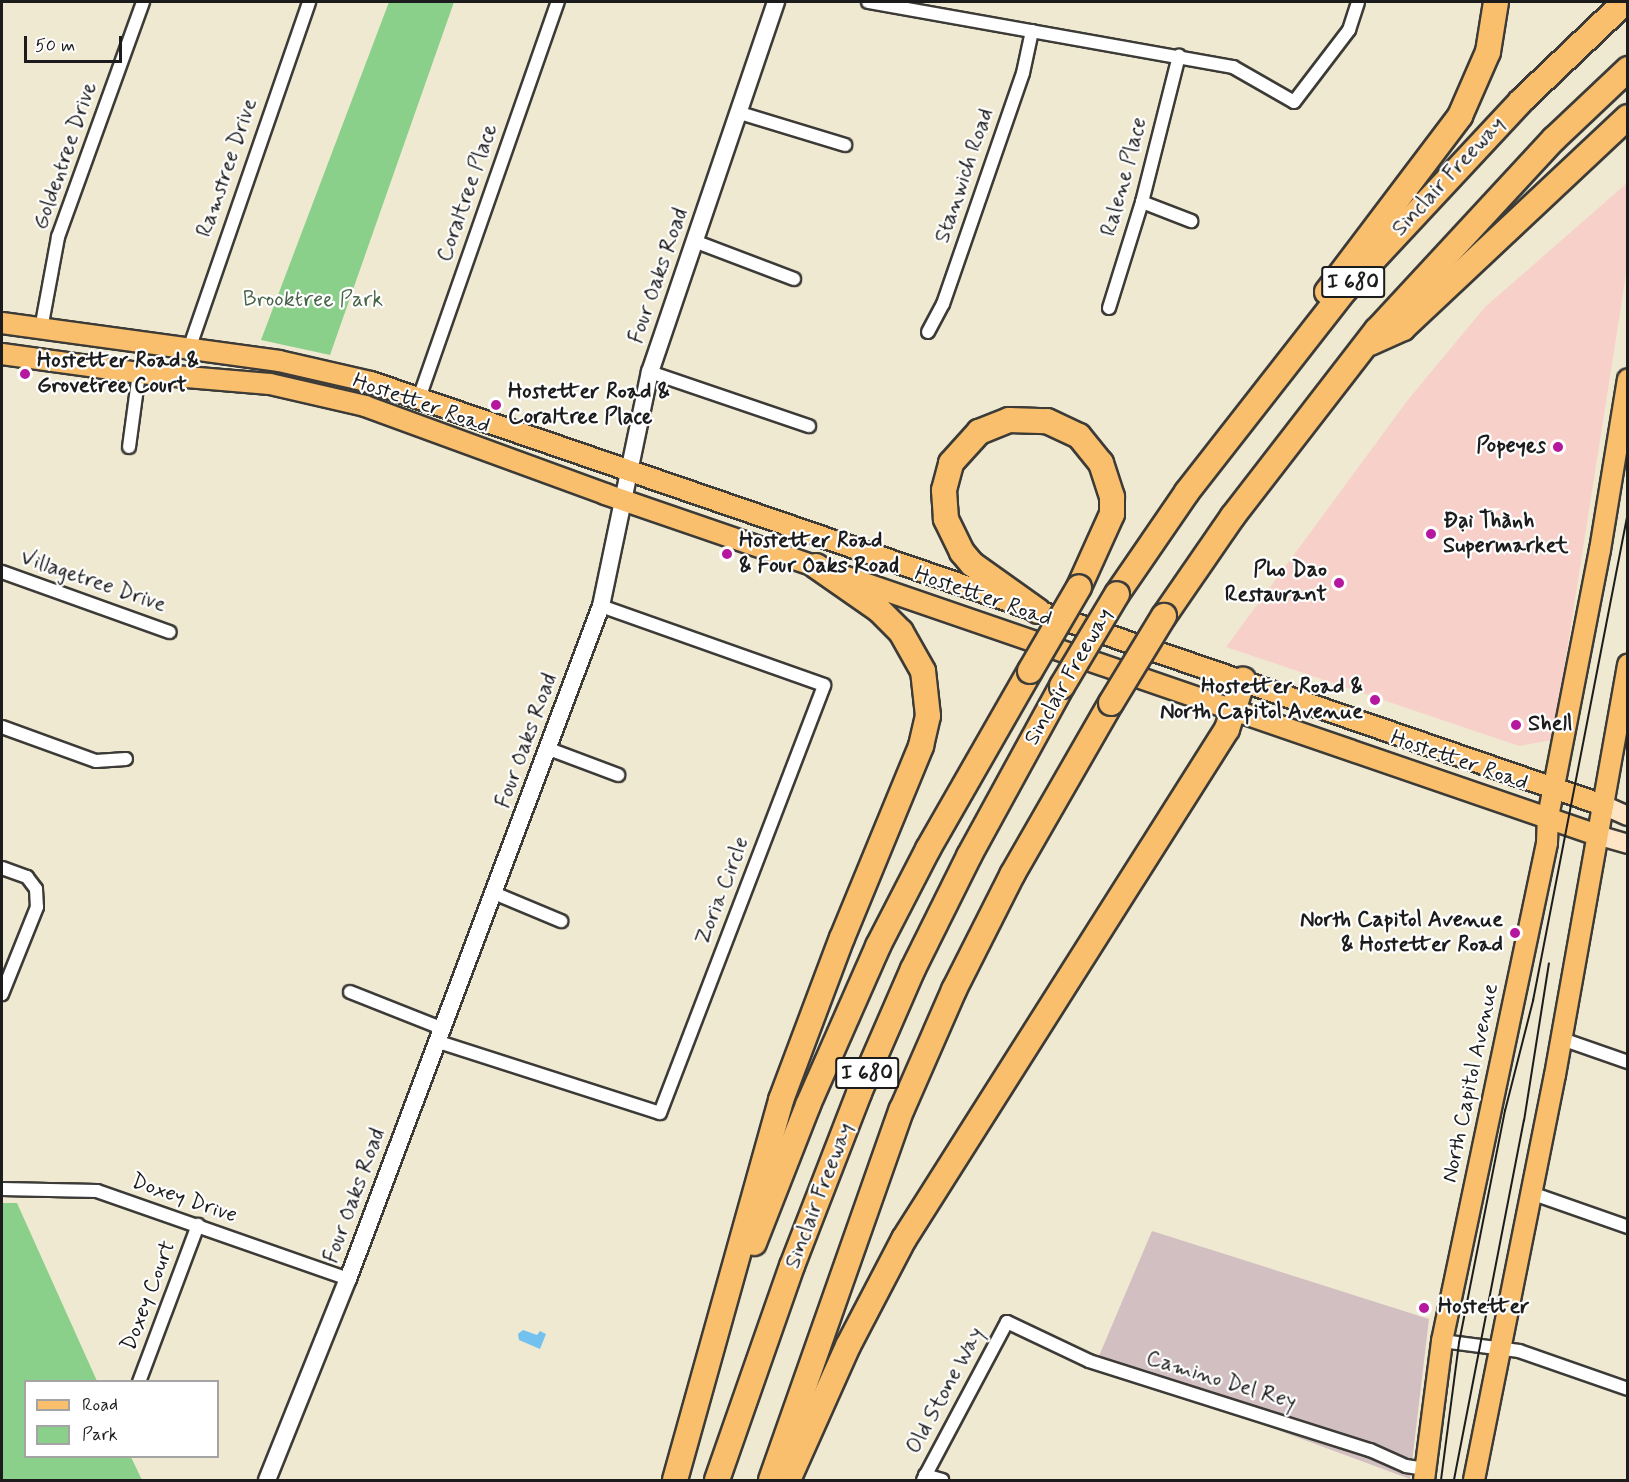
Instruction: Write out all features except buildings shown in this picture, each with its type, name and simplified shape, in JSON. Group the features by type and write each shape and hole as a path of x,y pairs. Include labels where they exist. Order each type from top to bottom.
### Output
{"highway":[{"path":"1263,391 1344,268 1460,116 1488,52 1496,2"},
{"name":"Sinclair Freeway","path":"717,1480 792,1266 895,1010 969,856 1062,686 1117,594 1186,492 1263,391 1429,197 1521,101 1625,2"},
{"name":"Sinclair Freeway","path":"771,1480 902,1109 954,990 1012,875 1111,703 1164,616 1233,516 1366,345 1470,226 1628,69"},
{"path":"1366,345 1403,328 1628,117"},
{"path":"675,1480 759,1228 832,1048 928,849 1079,587 1112,514 1112,497 1101,463 1079,436 1047,421 1009,420 979,432 951,463 944,490 946,519 962,552 972,564 1038,611"},
{"path":"675,1480 781,1100 842,938 921,746 928,716 923,671 902,632 879,610 816,566"},
{"path":"788,1480 848,1346 904,1239 1227,729 1236,709 1244,680"}],"main road":[{"name":"Hostetter Road","path":"2,323 329,370 419,398 1244,680 1555,787 1628,816"},
{"name":"Hostetter Road","path":"2,354 139,373 270,384 365,406 625,501 1628,844"},
{"name":"North Capitol Avenue","path":"1425,1474 1442,1341 1547,843 1548,817 1600,550 1628,379"},
{"path":"1474,1480 1531,1193 1628,664"}],"street":[{"name":"Goldentree Drive","path":"41,329 58,237 143,2"},
{"name":"Ramstree Drive","path":"189,349 309,2"},
{"name":"Coraltree Place","path":"419,398 558,2"},
{"name":"Four Oaks Road","path":"267,1480 348,1279 438,1034 549,749 601,606 625,501 650,372 776,2"},
{"path":"868,2 1179,56 1233,68 1294,102 1349,30 1358,2"},
{"name":"Stanwich Road","path":"928,332 943,304 1019,84 1032,31"},
{"name":"Ralene Place","path":"1109,308 1142,202 1179,56"},
{"path":"740,113 845,145"},
{"path":"1142,202 1191,221"},
{"path":"694,241 794,279"},
{"path":"650,372 808,426"},
{"path":"129,447 139,373"},
{"name":"Villagetree Drive","path":"2,572 170,632"},
{"name":"Zoria Circle","path":"438,1034 660,1113 824,686 601,606"},
{"path":"2,727 96,761 126,759"},
{"path":"549,749 618,775"},
{"path":"2,868 27,877 36,889 37,907 2,992"},
{"path":"494,893 561,921"},
{"path":"350,992 438,1034"},
{"path":"1559,1038 1628,1062"},
{"name":"Doxey Drive","path":"2,1189 97,1191 348,1279"},
{"path":"1531,1193 1628,1227"},
{"name":"Doxey Court","path":"140,1380 198,1226"},
{"name":"Camino Del Rey","path":"1007,1322 1089,1361 1370,1450 1425,1474"},
{"name":"Old Stone Way","path":"924,1478 1007,1322"},
{"path":"1442,1341 1520,1351 1628,1389"},
{"path":"924,1478 942,1480"}],"shaded area":[{"path":"1627,183 1627,268 1553,740 1519,746 1226,647 1407,401 1485,307"},
{"path":"1152,1231 1429,1319 1410,1479 1096,1363"}],"green space":[{"name":"Brooktree Park","path":"389,2 454,2 330,355 261,340"},
{"path":"2,1203 17,1203 97,1380 24,1380 24,1458 131,1458 142,1480 2,1480"}],"water":[{"path":"523,1330 537,1335 540,1331 546,1334 540,1349 519,1340 518,1334"}],"tram line":[{"path":"1441,1480 1459,1343 1505,1111 1533,1001 1628,511"},
{"path":"1454,1480 1524,1121 1549,964"}],"place":[{"name":"Hostetter Road & Grovetree Court","path":"25,374"},
{"name":"Hostetter Road & Coraltree Place","path":"496,405"},
{"name":"Popeyes","path":"1558,447"},
{"name":"Đại Thành Supermarket","path":"1431,534"},
{"name":"Hostetter Road & Four Oaks Road","path":"727,554"},
{"name":"Pho Dao Restaurant","path":"1339,583"},
{"name":"Hostetter Road & North Capitol Avenue","path":"1375,700"},
{"name":"Shell","path":"1516,725"},
{"name":"North Capitol Avenue & Hostetter Road","path":"1515,933"},
{"name":"Hostetter","path":"1424,1308"}]}
